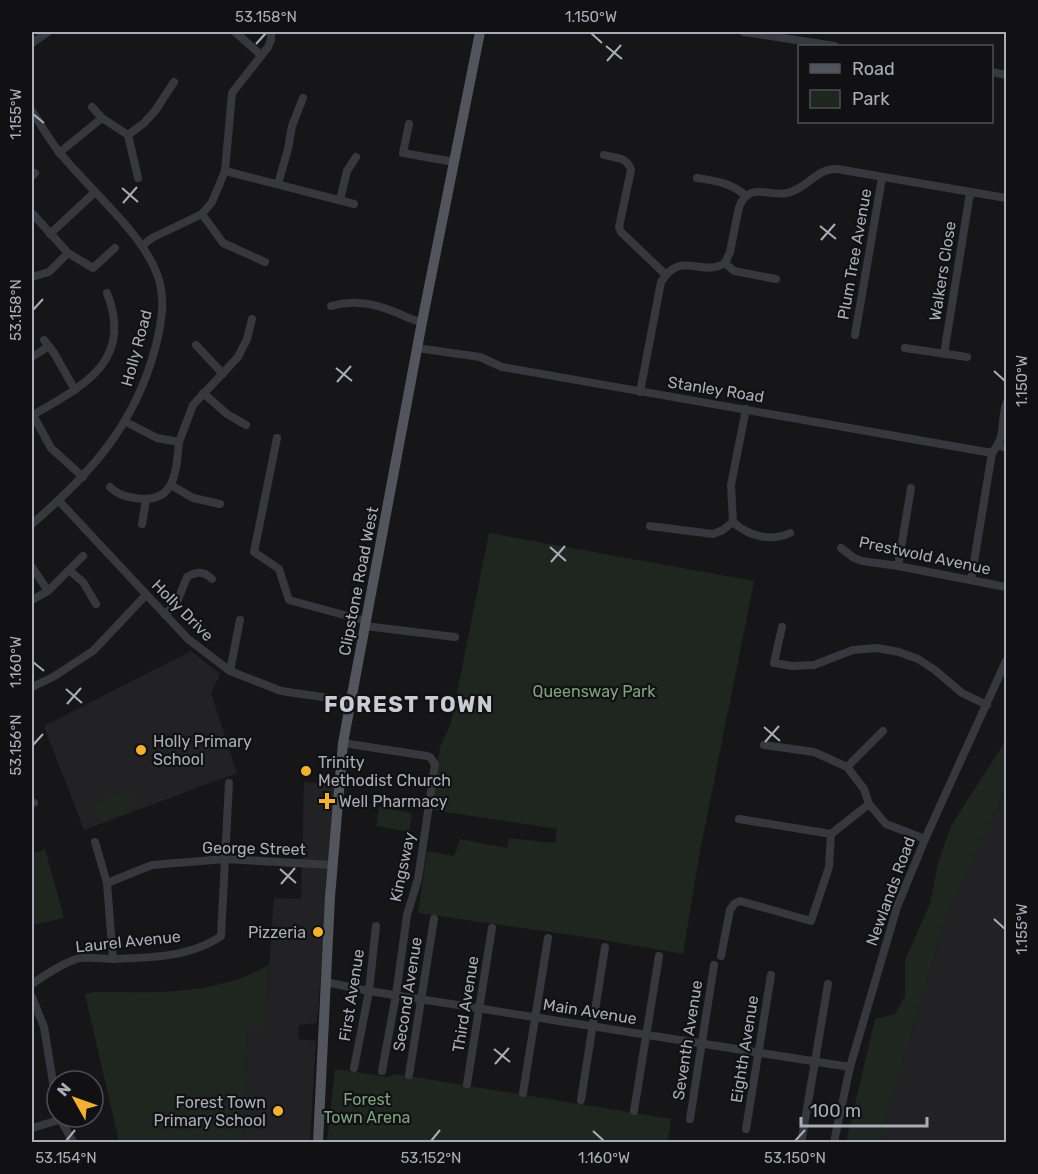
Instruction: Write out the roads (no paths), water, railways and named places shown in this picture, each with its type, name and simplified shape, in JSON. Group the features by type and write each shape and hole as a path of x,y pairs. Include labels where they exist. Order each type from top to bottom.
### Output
{"main road":[{"name":"Clipstone Road West","path":"318,1143 332,865 343,743 422,322 480,32"}],"street":[{"path":"32,43 48,32"},
{"path":"235,32 261,55"},
{"path":"142,246 152,238 202,214 212,202 225,171 232,93 271,40 271,32"},
{"path":"744,32 828,45"},
{"path":"128,135 155,111 174,82"},
{"path":"278,184 292,126 303,99"},
{"path":"92,107 102,118 128,135 138,178"},
{"name":"Holly Road","path":"32,111 59,153 142,246 155,269 161,289 163,311 148,372 126,422 83,477 32,524"},
{"path":"59,153 102,118"},
{"path":"409,124 403,153 454,162"},
{"path":"604,155 624,160 629,164 631,170 619,222 621,232 666,275"},
{"path":"340,200 347,171 356,157"},
{"path":"640,392 659,289 666,275 681,265 714,268 725,263 730,252 739,207 746,196 758,191 774,194 795,191 826,170 837,170 1006,198"},
{"path":"225,171 354,204"},
{"path":"697,178 729,184 738,188 746,196"},
{"name":"Plum Tree Avenue","path":"855,335 882,178"},
{"path":"50,234 95,192"},
{"name":"Walkers Close","path":"944,354 970,193"},
{"path":"32,213 68,253 93,268 115,248"},
{"path":"202,214 223,243 265,262"},
{"path":"32,277 49,272 68,253"},
{"path":"725,263 734,271 776,279"},
{"path":"83,477 51,448 32,415 75,390 106,360 113,344 116,324 114,310 107,293"},
{"path":"331,306 348,301 382,307 409,320 422,322"},
{"path":"110,487 123,496 146,500 161,497 171,485 179,442 193,405 238,357 247,339 252,319"},
{"path":"32,357 46,343 75,390"},
{"path":"196,345 223,374"},
{"name":"Stanley Road","path":"417,348 480,357 502,367 992,453"},
{"path":"905,348 967,357"},
{"path":"203,393 227,414 246,425"},
{"path":"971,580 992,453 1002,446 1006,404"},
{"path":"746,409 731,485 733,522 741,529 768,537 780,537 790,533"},
{"path":"126,422 157,438 179,442"},
{"path":"277,438 254,552 279,568 289,600 365,623 455,637"},
{"path":"171,485 193,498 220,504"},
{"path":"898,566 911,488"},
{"path":"142,524 146,500"},
{"name":"Holly Drive","path":"59,501 198,649 230,671 281,691 350,701"},
{"path":"650,526 713,534 733,522"},
{"name":"Prestwold Avenue","path":"841,548 862,561 1006,587"},
{"path":"32,600 48,591 83,556"},
{"path":"32,567 48,591"},
{"path":"69,570 83,582 96,604"},
{"path":"165,615 177,602 187,577 199,572 207,574 212,579"},
{"path":"32,687 53,677 93,651 146,595"},
{"path":"230,671 240,620"},
{"path":"782,627 774,663 792,666 813,665 853,650 877,648 899,651 918,659 962,693 987,705"},
{"name":"Newlands Road","path":"834,1143 850,1067 897,907 925,839 1006,661"},
{"path":"847,767 883,731"},
{"name":"Kingsway","path":"343,743 427,756 435,764 418,879 407,915 382,1071"},
{"path":"764,745 814,752 847,767 864,789 868,804 886,824 925,839"},
{"name":"Laurel Avenue","path":"32,984 52,969 78,958 113,959 181,953 221,936 229,783"},
{"path":"721,956 730,910 740,901 811,921 829,867 831,834 868,804"},
{"path":"739,819 831,834"},
{"path":"95,842 107,883 113,959"},
{"name":"George Street","path":"107,883 152,865 225,859 332,865"},
{"name":"Second Avenue","path":"409,1075 434,919"},
{"name":"First Avenue","path":"354,1068 369,991 376,926"},
{"name":"Third Avenue","path":"467,1084 492,928"},
{"path":"523,1093 548,938"},
{"path":"580,1100 605,947"},
{"path":"634,1111 659,956"},
{"name":"Seventh Avenue","path":"690,1119 714,965"},
{"name":"Eighth Avenue","path":"746,1129 771,975"},
{"name":"Main Avenue","path":"326,982 369,991 850,1067"},
{"path":"802,1138 828,984"},
{"path":"32,997 44,1027 51,1069"},
{"path":"65,1129 73,1143"}],"place":[{"name":"Holly Primary School","path":"141,750"},
{"name":"Trinity Methodist Church","path":"306,771"},
{"name":"Well Pharmacy","path":"327,801"},
{"name":"Pizzeria","path":"318,932"},
{"name":"Forest Town Primary School","path":"278,1111"}],"district":[{"name":"FOREST TOWN","path":"409,704"}],"park label":[{"name":"Queensway Park","path":"594,691"},
{"name":"Forest Town Arena","path":"367,1108"}]}
